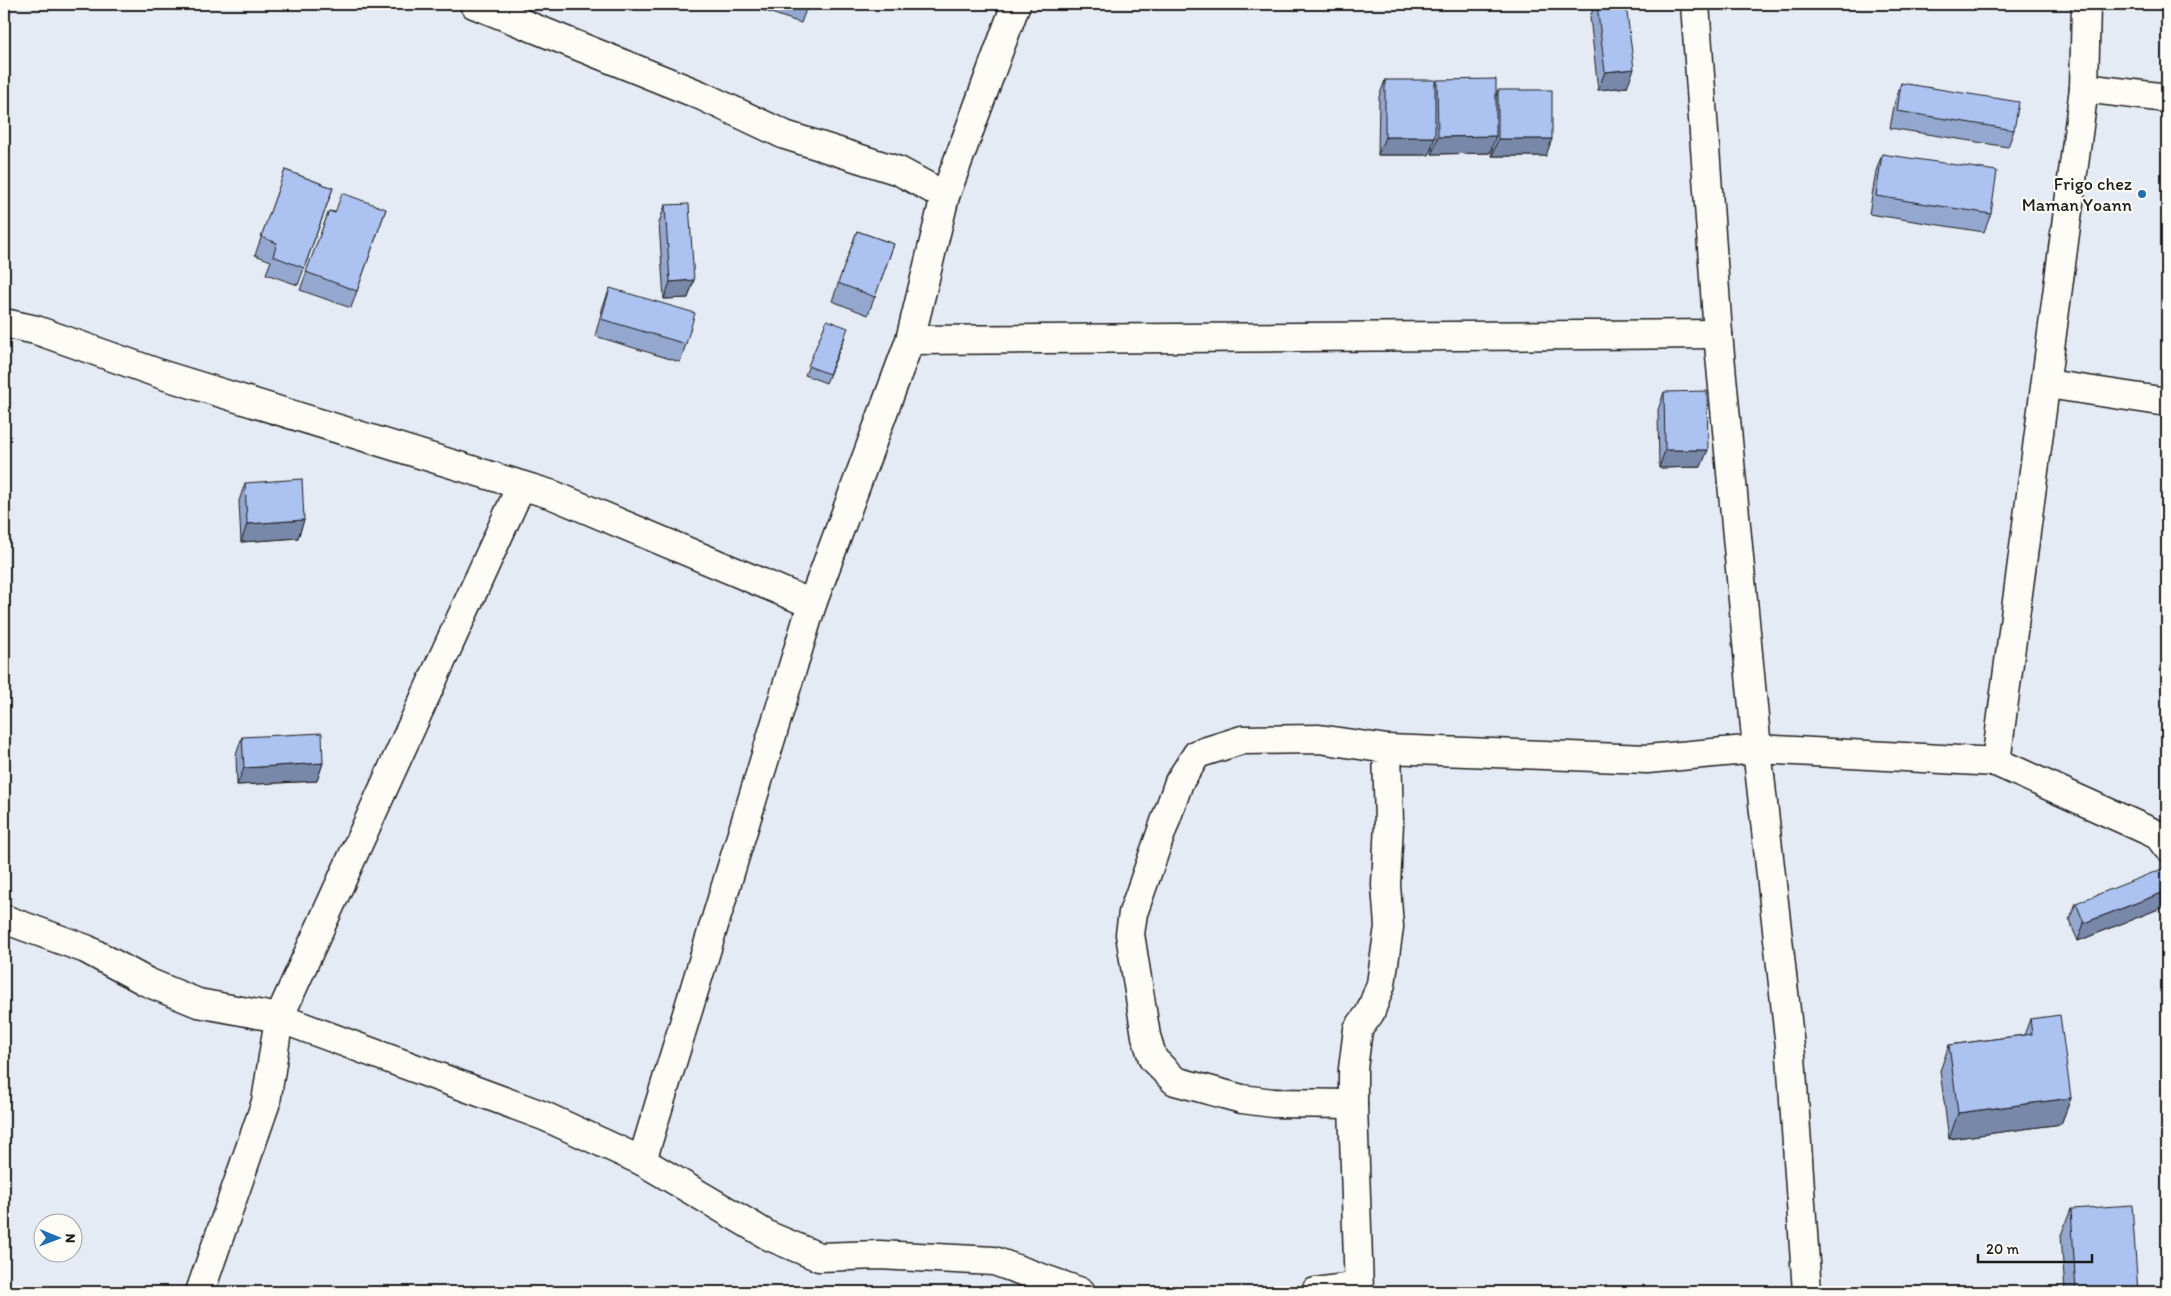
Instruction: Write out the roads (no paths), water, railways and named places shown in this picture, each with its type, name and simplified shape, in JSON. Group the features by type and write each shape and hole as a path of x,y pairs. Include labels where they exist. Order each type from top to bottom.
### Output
{"street":[{"path":"474,4 700,95 785,135 899,171 945,196"},
{"path":"642,1161 812,604 910,340 945,196 1016,4"},
{"path":"1696,4 1718,334 1756,748 1791,1056 1807,1292"},
{"path":"1996,762 2047,384 2084,88 2086,4"},
{"path":"2084,88 2167,98"},
{"path":"4,323 36,330 166,376 380,440 552,495 812,604"},
{"path":"910,340 1718,334"},
{"path":"2047,384 2167,402"},
{"path":"200,1292 266,1102 279,1018 521,486"},
{"path":"1352,1104 1273,1103 1242,1099 1175,1081 1154,1059 1146,1036 1130,934 1133,913 1179,782 1197,754 1242,740 1319,739 1387,749 1647,758 1756,748 1996,762 2164,839"},
{"path":"1315,1292 1358,1289 1352,1104 1353,1069 1358,1029 1370,1013 1381,984 1389,927 1386,885 1389,823 1387,749"},
{"path":"4,920 86,949 147,982 198,1003 279,1018 544,1116 642,1161 769,1236 819,1257 879,1256 994,1261 1081,1292"}],"place":[{"name":"Frigo chez Maman Yoann","path":"2142,194"}]}
